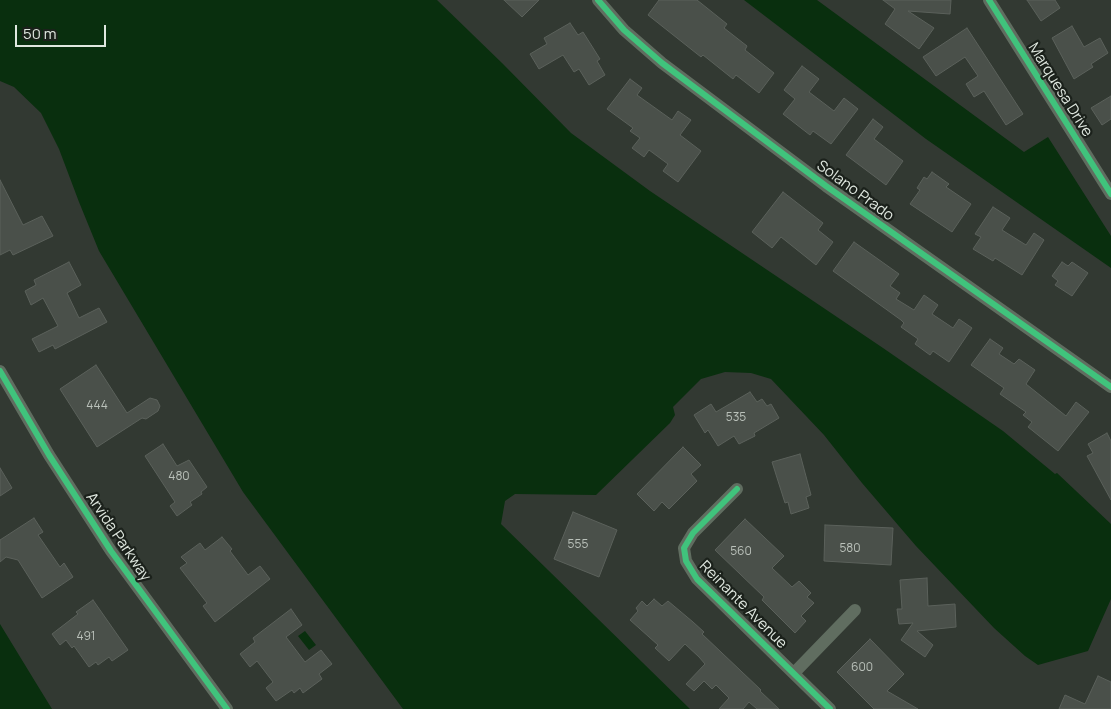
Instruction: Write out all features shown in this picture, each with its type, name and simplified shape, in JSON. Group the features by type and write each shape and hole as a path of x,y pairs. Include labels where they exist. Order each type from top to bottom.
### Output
{"street":[{"name":"Solano Prado","path":"598,0 624,30 662,63 826,186 1111,387"},
{"name":"Marquesa Drive","path":"988,0 1111,194"},
{"name":"Arvida Parkway","path":"0,371 49,455 111,551 227,709"},
{"name":"Reinante Avenue","path":"737,489 692,533 684,548 686,561 697,579 830,709"},
{"path":"794,673 855,610"}],"shaded area":[{"path":"0,0 437,0 571,133 650,191 1003,431 1055,474 1057,473 1111,524 1111,599 1088,651 1038,665 1025,656 994,628 916,546 824,435 771,379 751,373 725,372 701,379 673,407 675,415 670,423 596,495 515,494 505,501 501,524 690,709 403,709 243,492 99,251 59,149 41,113 14,87 0,81"},
{"path":"744,0 817,0 1024,152 1048,137 1111,236 1111,268 926,139"},
{"path":"0,624 36,683 52,709 0,709"},
{"path":"305,631 316,645 309,650 298,636"}],"building":[{"path":"504,0 539,0 522,17"},
{"path":"659,0 697,0 727,24 724,28 747,46 745,50 774,73 759,93 736,75 733,79 703,55 701,57 648,15"},
{"path":"883,0 951,0 950,14 908,11 934,28 919,49 885,24 895,9"},
{"path":"1027,0 1055,0 1060,8 1041,21"},
{"path":"570,23 578,35 583,32 600,59 597,61 605,75 589,85 579,69 574,72 563,55 539,69 530,54 547,44 544,38"},
{"path":"1072,26 1084,47 1100,38 1108,53 1091,64 1093,67 1074,79 1052,38"},
{"path":"967,28 1023,114 1006,125 984,91 974,97 966,84 978,76 965,57 936,76 923,57"},
{"path":"802,66 819,79 809,92 834,111 844,98 858,109 831,144 813,131 810,135 783,114 795,99 784,90"},
{"path":"630,79 642,88 637,95 672,120 678,111 691,120 680,135 701,151 678,182 663,171 668,164 649,150 644,157 632,148 640,138 630,131 633,128 607,109"},
{"path":"1111,96 1111,119 1102,125 1091,108"},
{"path":"873,119 883,127 874,139 903,161 886,185 846,155"},
{"path":"932,172 949,184 946,187 971,204 952,232 910,204 920,190 917,188 924,177 927,179"},
{"path":"0,180 23,225 42,216 53,236 13,255 10,250 0,255"},
{"path":"783,192 823,223 818,230 833,242 816,265 781,237 772,248 752,232"},
{"path":"993,207 1010,218 1002,230 1026,245 1034,233 1044,240 1022,275 995,258 993,261 973,249 981,237 975,234"},
{"path":"854,242 899,274 890,286 900,293 896,299 914,310 924,295 938,305 932,314 953,328 959,319 972,328 949,362 933,351 930,355 915,344 918,339 901,327 904,323 901,320 833,271"},
{"path":"69,262 81,285 67,293 79,318 99,308 107,322 55,349 53,345 39,352 32,339 58,326 43,298 31,305 25,291 36,285 34,280"},
{"path":"1062,262 1068,266 1072,262 1088,273 1072,296 1055,285 1058,281 1052,276"},
{"path":"990,339 1003,348 999,354 1014,364 1019,359 1035,370 1026,384 1066,416 1076,402 1089,412 1058,451 1028,427 1032,422 1023,415 1026,412 1000,394 1004,388 971,365"},
{"path":"96,365 127,413 150,398 157,400 160,406 158,411 146,419 142,418 97,447 60,389"},
{"path":"750,392 757,402 762,399 767,406 771,404 779,418 754,433 755,436 739,444 734,436 718,446 708,430 705,433 694,415 711,404 716,412"},
{"path":"1107,433 1111,441 1111,500 1087,456 1093,453 1088,444"},
{"path":"163,444 177,466 189,460 207,487 201,492 202,494 190,502 192,505 177,516 170,506 175,502 145,456"},
{"path":"683,447 701,465 691,474 697,481 669,509 662,502 654,511 637,494"},
{"path":"800,454 811,495 806,497 809,508 791,514 788,502 785,503 772,462"},
{"path":"0,468 12,488 0,496"},
{"path":"573,512 617,530 599,577 554,559"},
{"path":"34,518 43,532 38,535 60,567 64,563 73,577 42,598 18,560 6,557 0,562 0,540"},
{"path":"745,519 784,556 772,568 792,587 799,581 811,593 807,597 814,603 801,616 806,621 795,633 762,600 764,597 715,550"},
{"path":"825,525 893,528 891,565 824,561"},
{"path":"222,537 248,575 260,566 270,579 215,622 203,606 207,603 180,568 187,563 181,557 200,543 205,550"},
{"path":"927,578 928,606 955,604 956,627 917,631 933,645 925,657 901,640 913,623 899,624 897,609 902,609 900,580"},
{"path":"654,599 662,606 668,601 693,622 704,632 702,634 779,709 757,709 749,702 743,709 719,709 729,698 716,685 712,689 704,681 694,691 686,684 705,664 699,657 685,644 669,661 655,648 658,645 630,620 638,611 636,608 642,601 647,606"},
{"path":"93,600 128,650 112,661 109,657 98,665 96,662 89,667 74,646 72,648 66,640 60,645 52,634 78,614 76,612"},
{"path":"291,609 302,625 286,637 305,662 321,650 332,664 319,674 322,679 303,693 300,688 294,693 292,690 276,701 266,688 273,682 257,661 250,667 240,654 255,642 253,638"},
{"path":"870,639 904,674 887,691 918,709 874,709 837,672"},
{"path":"1098,676 1111,682 1111,709 1059,709 1065,695 1085,704"}],"cycle path":[{"path":"598,0 624,30 662,63 826,186 1111,387"},
{"path":"989,0 1111,194"},
{"path":"0,371 49,455 111,551 227,709"},
{"path":"737,489 693,533 684,548 686,561 697,579 830,709"}]}
